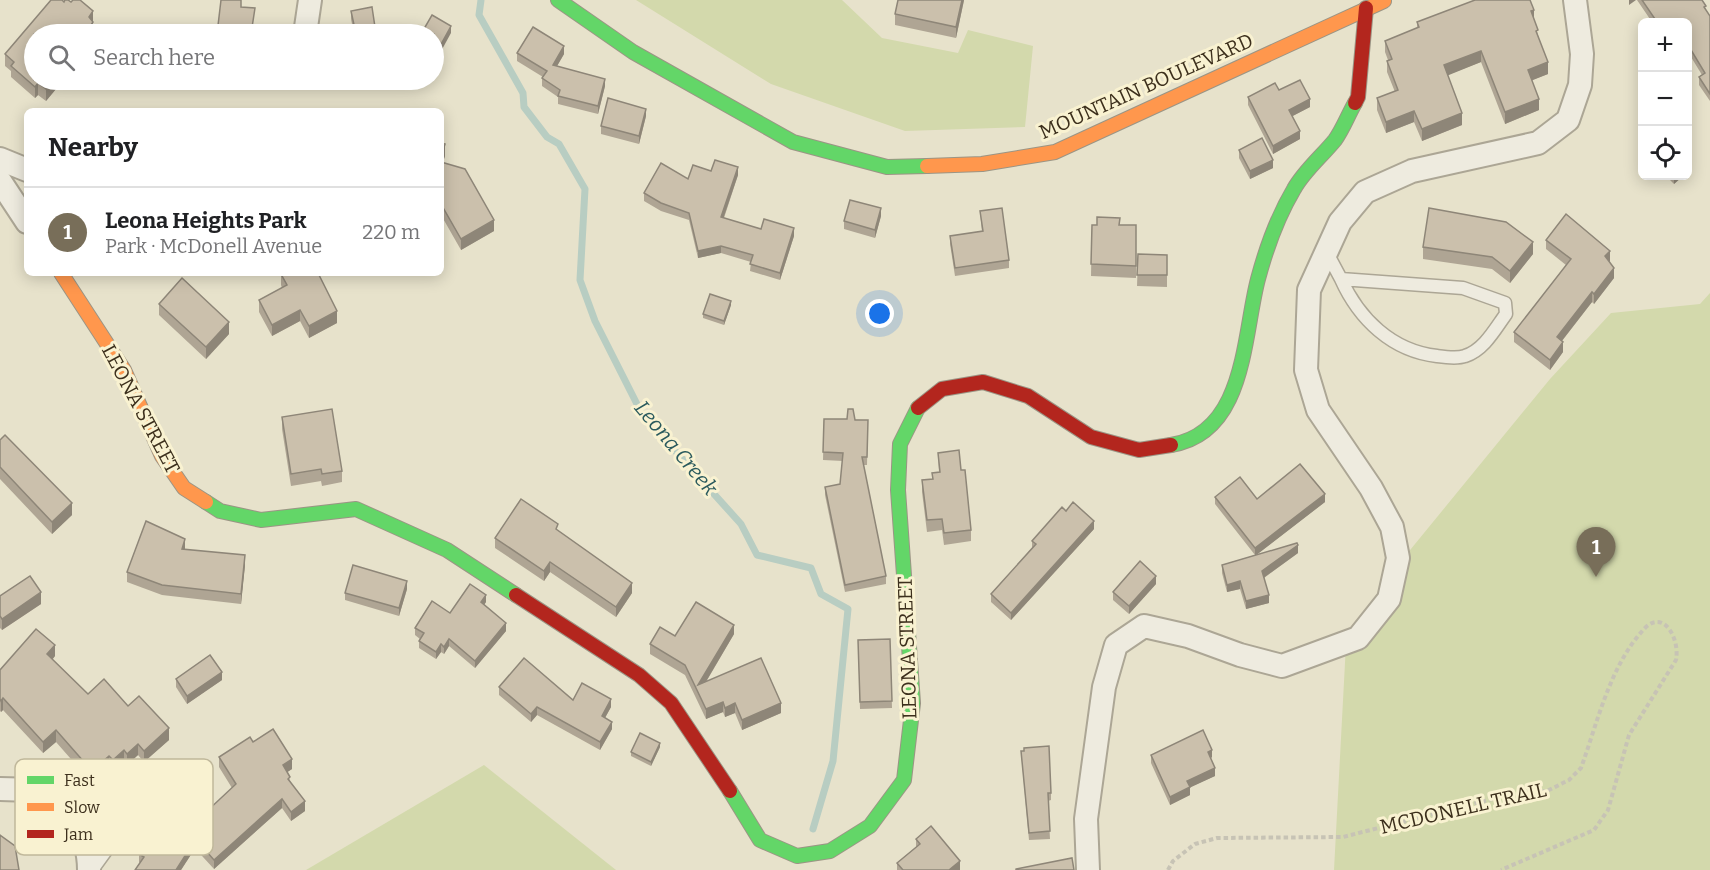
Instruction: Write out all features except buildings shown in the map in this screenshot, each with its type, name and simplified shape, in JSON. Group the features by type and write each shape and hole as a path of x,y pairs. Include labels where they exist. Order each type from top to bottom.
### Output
{"street":[{"path":"306,24 310,0"},
{"name":"MOUNTAIN BOULEVARD","path":"558,0 633,52 793,142 887,167 982,164 1055,152 1366,4 1386,0"},
{"path":"1088,870 1086,819 1104,687 1116,645 1144,626 1188,636 1240,655 1282,666 1358,638 1389,599 1398,558 1392,527 1371,488 1318,410 1306,370 1309,290 1325,250 1340,222 1365,192 1412,171 1538,143 1568,120 1580,85 1582,54 1575,0"},
{"name":"LEONA STREET","path":"63,276 124,370 162,456 184,488 220,511 261,520 356,509 447,550 639,675 671,703 703,748 760,840 797,856 830,851 870,826 904,780 913,703 898,490 900,444 916,410 942,389 983,381 1028,396 1091,437 1139,450 1184,443 1215,423 1236,387 1258,279 1273,234 1294,188 1337,137 1358,97 1366,4"},
{"path":"0,159 24,169"},
{"path":"0,180 24,217"},
{"path":"0,789 15,790"},
{"path":"88,855 91,870"}],"lane":[{"path":"1325,250 1341,279 1358,309 1385,338 1416,354 1465,356 1489,339 1506,314 1505,303 1463,288 1341,279"},
{"path":"91,870 102,855"}],"path":[{"name":"MCDONELL TRAIL","path":"1168,870 1173,861 1195,844 1217,838 1343,837 1516,793 1547,791 1569,780 1581,768 1618,666 1641,634 1647,626 1655,623 1666,626 1675,635 1678,648 1676,660 1629,735 1608,810 1594,830 1501,870"}],"green space":[{"path":"636,0 842,0 882,38 958,53 968,30 1033,46 1025,127 905,131 771,84"},
{"path":"1710,293 1710,870 1334,870 1346,644 1397,566 1550,379 1611,313 1700,304"},
{"path":"484,765 616,870 306,870"}],"waterway":[{"name":"Leona Creek","path":"481,0 479,15 523,93 524,107 547,137 559,144 585,189 580,280 595,321 642,414 741,524 757,555 811,568 821,594 848,609 833,761 813,829"}],"traffic: fast":[{"path":"558,0 633,52 793,142 887,167 927,166"},
{"path":"1171,445 1196,437 1214,422 1228,402 1244,353 1258,279 1278,221 1298,182 1335,140 1355,103"},
{"path":"730,791 760,840 797,856 830,851 870,826 904,780 913,703 898,490 900,444 918,408"},
{"path":"206,502 220,511 261,520 356,509 447,550 516,595"}],"traffic: slow":[{"path":"927,166 982,164 1055,152 1384,1"},
{"path":"63,276 124,370 162,456 184,488 206,502"}],"traffic: jam":[{"path":"1355,103 1358,97 1366,8"},
{"path":"918,408 942,389 983,382 1028,396 1091,437 1139,450 1171,445"},
{"path":"516,595 639,675 671,703 730,791"}],"place":[{"name":"Leona Heights Park","path":"1596,577"}]}
